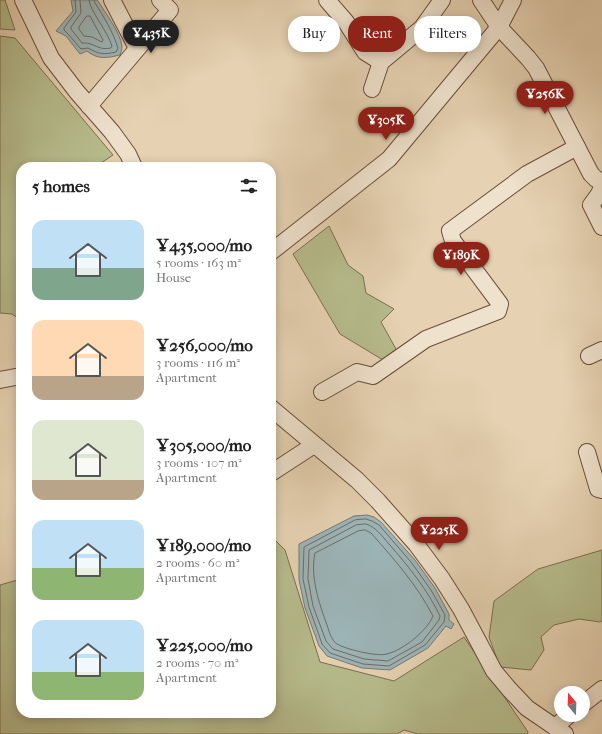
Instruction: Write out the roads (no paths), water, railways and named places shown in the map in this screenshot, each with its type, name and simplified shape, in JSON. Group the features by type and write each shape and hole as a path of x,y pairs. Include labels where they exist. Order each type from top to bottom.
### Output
{"street":[{"path":"23,0 51,58 77,92 112,132 128,154 132,162"},
{"path":"112,0 138,48"},
{"path":"89,106 170,10 160,0"},
{"path":"327,0 346,22 365,52 381,62"},
{"path":"372,89 381,62 422,28 442,0"},
{"path":"276,248 389,159 499,28 513,0"},
{"path":"483,2 499,28 536,68 591,174 602,182"},
{"path":"322,392 357,372 373,376 426,339 498,311 500,304 453,240 450,231 527,174 577,147"},
{"path":"602,187 591,205 602,227"},
{"path":"0,380 16,377"},
{"path":"276,412 357,480 416,544 442,579 462,610 494,671 527,708 560,730"},
{"path":"276,470 314,445"},
{"path":"587,452 598,488 602,490"},
{"path":"590,698 602,689"}],"water":[{"path":"71,0 98,1 119,35 122,46 120,55 103,58 95,56 87,51 80,54 66,36 56,31 73,11"},
{"path":"367,515 374,517 381,522 415,560 435,588 449,614 449,620 454,624 451,629 446,626 428,648 390,670 362,668 327,656 319,646 305,608 299,580 299,544 354,516"}]}
